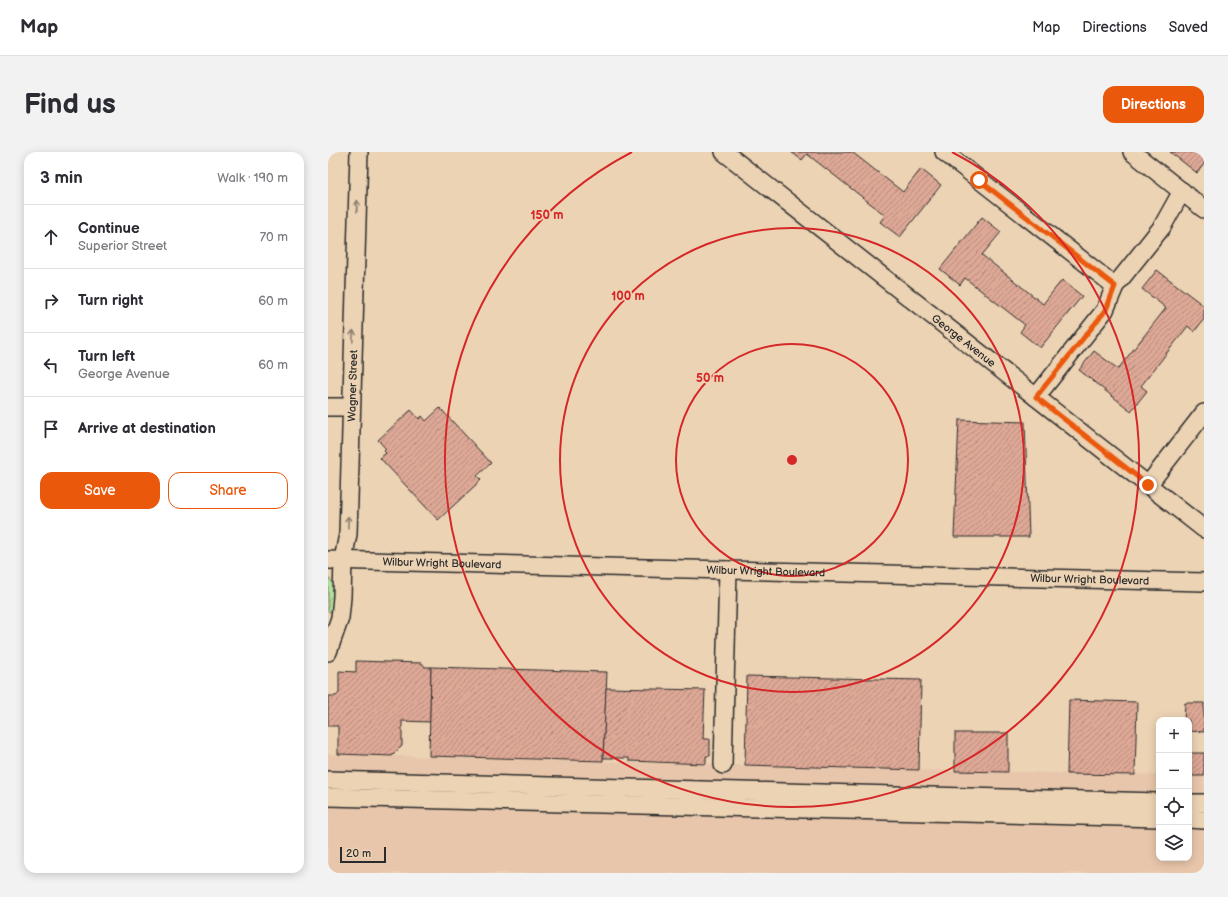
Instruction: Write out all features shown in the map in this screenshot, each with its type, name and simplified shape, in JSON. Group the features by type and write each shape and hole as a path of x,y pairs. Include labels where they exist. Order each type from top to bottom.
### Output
{"street":[{"name":"Wagner Street","path":"328,652 340,618 342,597 335,560 348,534 359,152"},
{"name":"George Avenue","path":"724,152 1204,529"},
{"path":"944,152 1115,286"},
{"path":"1132,152 1204,209"},
{"path":"1036,397 1106,310 1115,286 1162,227 1182,192"},
{"path":"328,407 351,407"},
{"path":"1148,485 1204,413"},
{"name":"Wilbur Wright Boulevard","path":"335,560 1204,582"},
{"path":"723,765 728,570"},
{"path":"328,780 1156,802"},
{"path":"328,797 1156,818"},
{"path":"1192,803 1204,803"},
{"path":"1192,819 1204,820"}],"shaded area":[{"path":"328,754 1156,775 1156,861 1192,861 1192,776 1204,776 1204,873 328,873"}],"green space":[{"path":"328,578 334,584 336,592 335,609 330,612 328,611"}],"building":[{"path":"791,152 852,152 903,192 921,169 941,185 900,237 880,222 885,215 807,154 802,160"},
{"path":"1170,152 1204,152 1204,164 1197,173"},
{"path":"982,217 1001,232 982,255 1043,304 1062,280 1082,296 1040,348 1020,332 1025,325 965,278 960,285 940,269"},
{"path":"1157,270 1204,306 1204,319 1194,332 1188,326 1141,386 1147,391 1131,411 1079,370 1094,351 1118,369 1166,308 1142,289"},
{"path":"440,408 491,463 477,476 481,480 438,520 380,458 386,453 384,451 386,449 378,440 411,410 419,419 422,416 426,421"},
{"path":"959,420 1025,422 1029,537 954,537"},
{"path":"356,661 422,663 425,667 431,667 430,722 402,721 402,746 392,756 338,754 338,726 328,726 328,696 336,696 339,693 339,671 356,672"},
{"path":"431,667 607,672 603,761 429,756"},
{"path":"747,676 921,680 919,770 745,765"},
{"path":"606,688 705,690 703,739 710,739 710,756 706,756 706,764 629,761 629,758 603,758"},
{"path":"1069,700 1137,702 1135,775 1067,774"},
{"path":"1185,703 1204,703 1204,732 1192,731 1192,717 1184,717"},
{"path":"955,733 1008,733 1008,772 955,771"},
{"path":"1192,753 1204,753 1204,776 1192,776"}],"route":[{"path":"979,180 1115,286 1106,310 1036,397 1148,485"}]}
